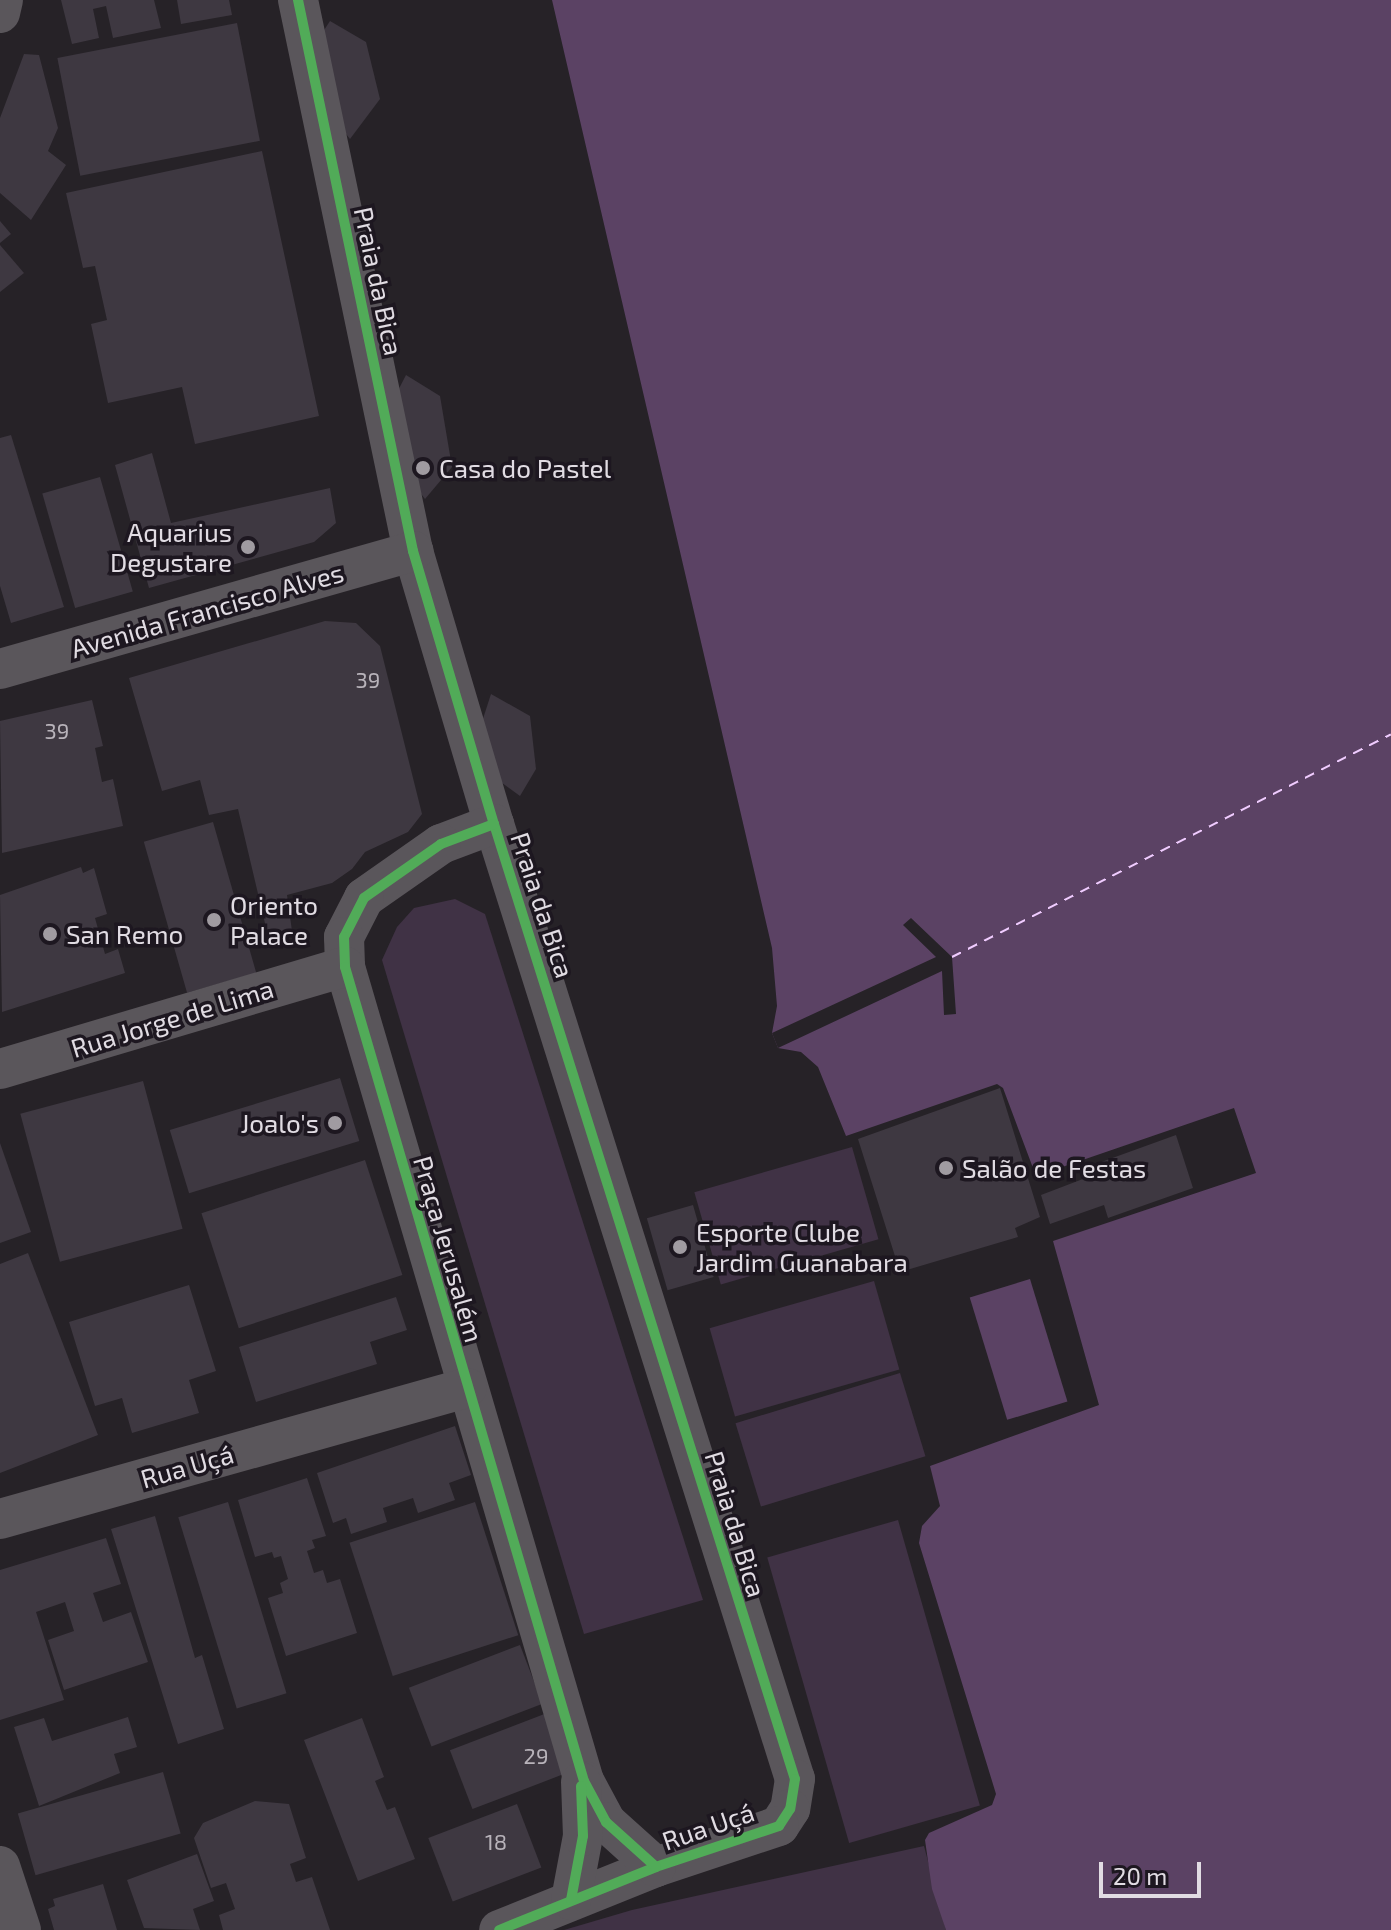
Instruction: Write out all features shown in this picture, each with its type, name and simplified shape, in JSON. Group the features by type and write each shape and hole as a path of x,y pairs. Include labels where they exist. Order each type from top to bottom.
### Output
{"street":[{"path":"0,13 3,0"},
{"name":"Praia da Bica","path":"298,0 413,551 494,824 795,1779 790,1809"},
{"name":"Avenida Francisco Alves","path":"0,669 413,551"},
{"name":"Praça Jerusalém","path":"494,824 441,844 364,898 344,937 345,967 577,1758 606,1822 656,1867"},
{"name":"Rua Jorge de Lima","path":"0,1069 345,967"},
{"name":"Rua Uçá","path":"0,1519 467,1388"},
{"name":"Praça Jerusalém","path":"571,1900 584,1817 577,1758"},
{"name":"Rua Uçá","path":"499,1930 656,1867 779,1826 790,1809"},
{"path":"0,1866 21,1930"}],"shaded area":[{"path":"552,0 1391,0 1391,1930 946,1930 932,1889 925,1840 929,1833 992,1805 996,1794 919,1543 922,1526 940,1506 930,1466 1099,1405 1053,1241 1256,1173 1234,1108 1036,1176 1003,1088 997,1084 846,1136 818,1067 801,1052 778,1048 772,1033 777,1006 772,948"},
{"path":"455,899 485,914 703,1600 584,1634 382,960 397,927 414,908"},
{"path":"852,1147 878,1239 721,1284 694,1192"},
{"path":"1030,1279 1067,1401 1007,1420 970,1297"},
{"path":"874,1281 899,1369 735,1417 710,1328"},
{"path":"900,1373 925,1456 761,1506 736,1423"},
{"path":"898,1520 980,1805 849,1843 767,1557"},
{"path":"924,1846 946,1930 564,1930 632,1910"}],"pier":[{"path":"911,918 952,957 956,1014 944,1015 942,971 778,1048 772,1033 936,957 903,925"}],"building":[{"path":"61,0 154,0 161,28 113,38 106,6 93,9 99,38 72,44"},
{"path":"177,0 229,0 232,15 181,24"},
{"path":"330,21 366,42 380,99 350,139 322,104 311,50"},
{"path":"237,23 260,141 80,176 57,58"},
{"path":"24,54 39,55 58,128 48,151 66,165 31,220 0,193 0,118"},
{"path":"262,151 319,416 195,444 182,387 108,403 91,324 107,320 95,266 83,268 66,193"},
{"path":"0,221 11,234 0,243"},
{"path":"0,245 24,273 0,292"},
{"path":"406,375 440,396 452,467 425,499 397,463 388,410"},
{"path":"11,435 64,607 11,623 0,586 0,438"},
{"path":"152,453 171,523 330,488 336,523 314,542 149,588 115,465"},
{"path":"100,477 133,591 75,608 42,494"},
{"path":"325,621 356,623 380,646 422,814 408,832 365,852 352,869 332,883 287,895 292,931 268,936 238,809 209,815 200,780 162,791 129,678"},
{"path":"491,694 530,716 536,769 520,796 487,772 479,731"},
{"path":"92,700 103,746 95,748 102,782 113,779 123,826 2,853 0,721"},
{"path":"213,822 256,973 187,993 144,842"},
{"name":"San Remo","path":"81,867 83,873 94,868 107,914 95,918 105,954 118,949 125,973 2,1012 0,895"},
{"path":"340,1078 359,1141 189,1193 170,1130"},
{"path":"143,1081 183,1229 60,1262 20,1114"},
{"name":"Salão de Festas","path":"1000,1088 1040,1217 1015,1228 1018,1237 900,1272 858,1139"},
{"path":"1176,1135 1193,1188 1108,1218 1104,1205 1050,1224 1041,1195 1096,1174 1093,1165"},
{"path":"0,1143 31,1232 0,1243"},
{"path":"365,1160 402,1275 239,1328 201,1213"},
{"name":"Esporte Clube Jardim Guanabara","path":"693,1205 714,1277 668,1290 647,1218"},
{"path":"28,1253 98,1435 0,1473 0,1264"},
{"path":"189,1285 216,1371 189,1380 199,1413 132,1433 122,1398 95,1406 69,1322"},
{"path":"396,1297 407,1330 370,1342 377,1364 256,1402 239,1347"},
{"path":"455,1426 471,1475 449,1483 455,1500 418,1513 413,1498 383,1508 387,1522 351,1534 346,1518 333,1523 317,1473"},
{"path":"307,1478 326,1536 312,1540 315,1548 307,1551 314,1573 323,1570 327,1583 340,1579 357,1633 286,1656 268,1598 283,1593 280,1583 288,1579 281,1556 274,1558 272,1552 255,1557 238,1500"},
{"path":"228,1502 286,1693 237,1708 178,1517"},
{"path":"475,1502 518,1635 393,1676 349,1543"},
{"path":"155,1516 195,1658 202,1655 224,1729 178,1744 111,1529"},
{"path":"106,1538 121,1584 93,1593 103,1622 131,1612 148,1662 64,1690 48,1640 74,1631 65,1602 36,1612 64,1700 0,1720 0,1570"},
{"path":"520,1645 543,1704 431,1746 409,1688"},
{"path":"547,1713 570,1772 472,1809 450,1750"},
{"path":"128,1717 137,1747 114,1754 120,1773 39,1806 14,1727 44,1718 52,1741"},
{"path":"362,1718 384,1777 375,1781 387,1810 395,1807 415,1859 358,1881 304,1740"},
{"path":"163,1772 181,1834 35,1875 18,1814"},
{"path":"255,1801 289,1804 306,1858 290,1864 296,1882 312,1877 330,1930 223,1930 219,1915 235,1909 226,1883 211,1888 194,1838 203,1823"},
{"path":"517,1804 541,1867 453,1902 428,1838"},
{"path":"197,1854 214,1901 193,1909 200,1930 144,1928 127,1880"},
{"path":"103,1884 117,1930 54,1930 48,1909 55,1906 53,1899"}],"ferry route":[{"path":"952,957 1391,734"}],"cycle path":[{"path":"298,0 413,551 494,824 795,1779 790,1809 779,1826 656,1867 499,1930"},
{"path":"494,824 441,844 364,898 344,937 345,967 584,1781 606,1822 656,1867"},
{"path":"571,1900 583,1836 581,1786"}],"place":[{"name":"Casa do Pastel","path":"423,468"},
{"name":"Aquarius Degustare","path":"248,547"},
{"name":"Oriento Palace","path":"214,920"},
{"name":"San Remo","path":"50,934"},
{"name":"Joalo's","path":"335,1123"},
{"name":"Salão de Festas","path":"946,1168"},
{"name":"Esporte Clube Jardim Guanabara","path":"680,1247"}]}
